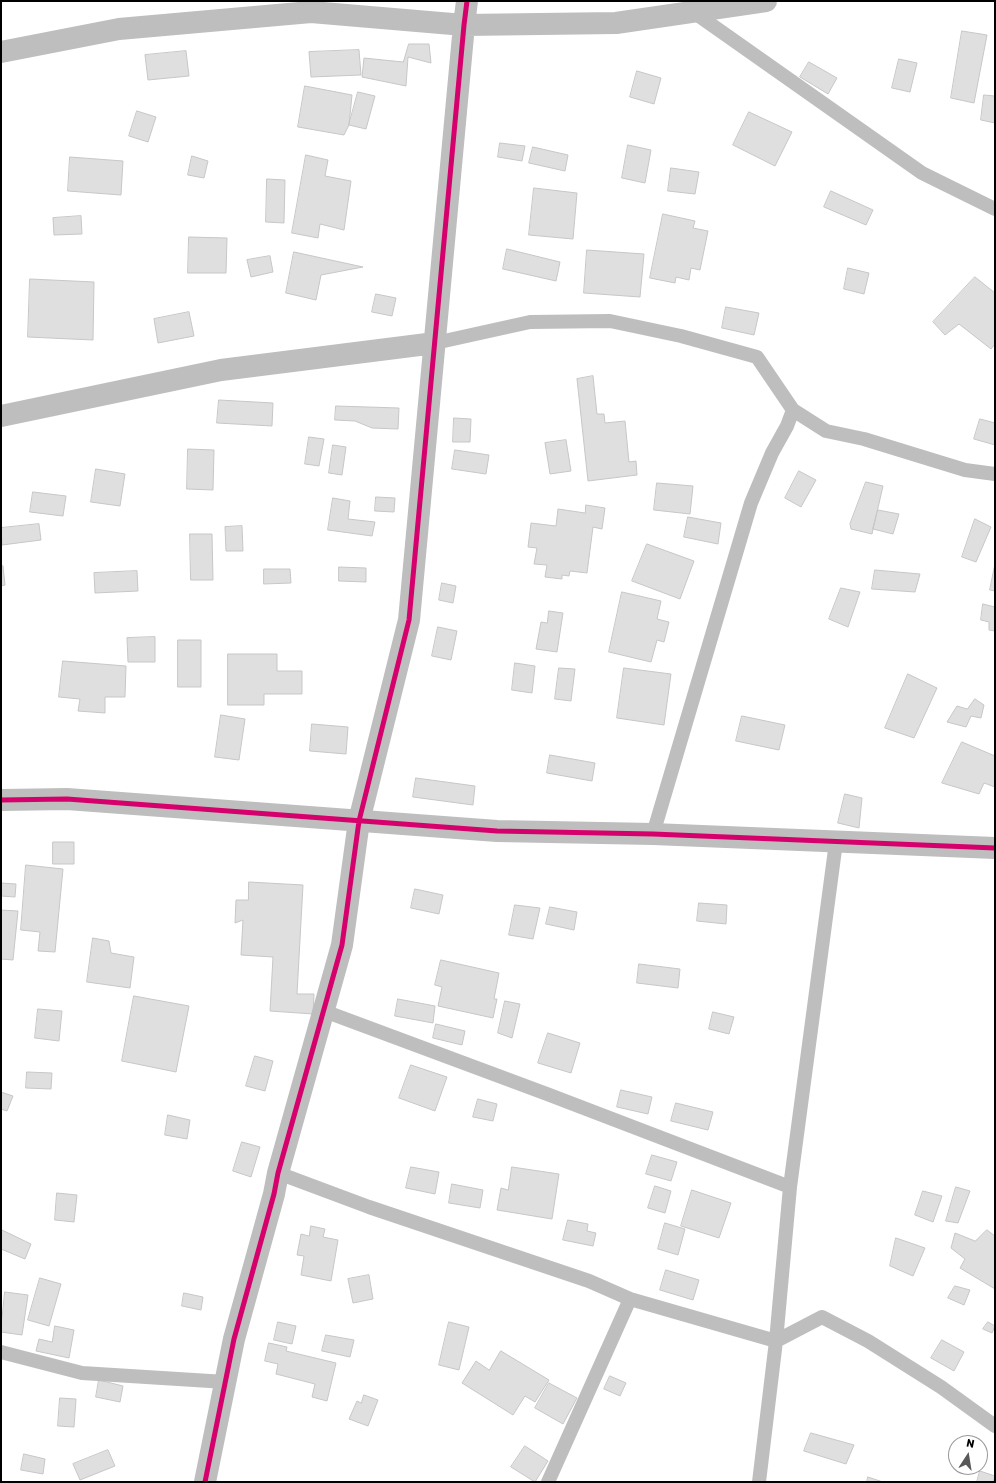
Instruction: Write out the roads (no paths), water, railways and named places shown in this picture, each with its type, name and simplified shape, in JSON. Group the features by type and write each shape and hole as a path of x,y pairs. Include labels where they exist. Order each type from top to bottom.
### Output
{"street":[{"path":"205,1482 234,1339 274,1194 278,1173 342,944 359,821 410,620 434,343 464,25 468,1"},
{"path":"1,52 119,29 311,12 464,25 616,23 766,1"},
{"path":"1,416 221,370 434,343"},
{"path":"1,800 67,799 497,831 653,834 995,848"}],"lane":[{"path":"692,11 922,173 995,209"},
{"path":"434,343 530,322 610,321 681,336 757,357 793,410 826,431 864,439 966,470 995,474"},
{"path":"653,834 751,503 772,453 787,426 793,410"},
{"path":"759,1482 776,1341 790,1187 836,842"},
{"path":"324,1011 790,1187"},
{"path":"278,1173 376,1209 589,1281 630,1299 776,1341 822,1317 868,1341 941,1387 995,1426"},
{"path":"548,1482 630,1299"},
{"path":"1,1352 82,1373 226,1382"}]}
